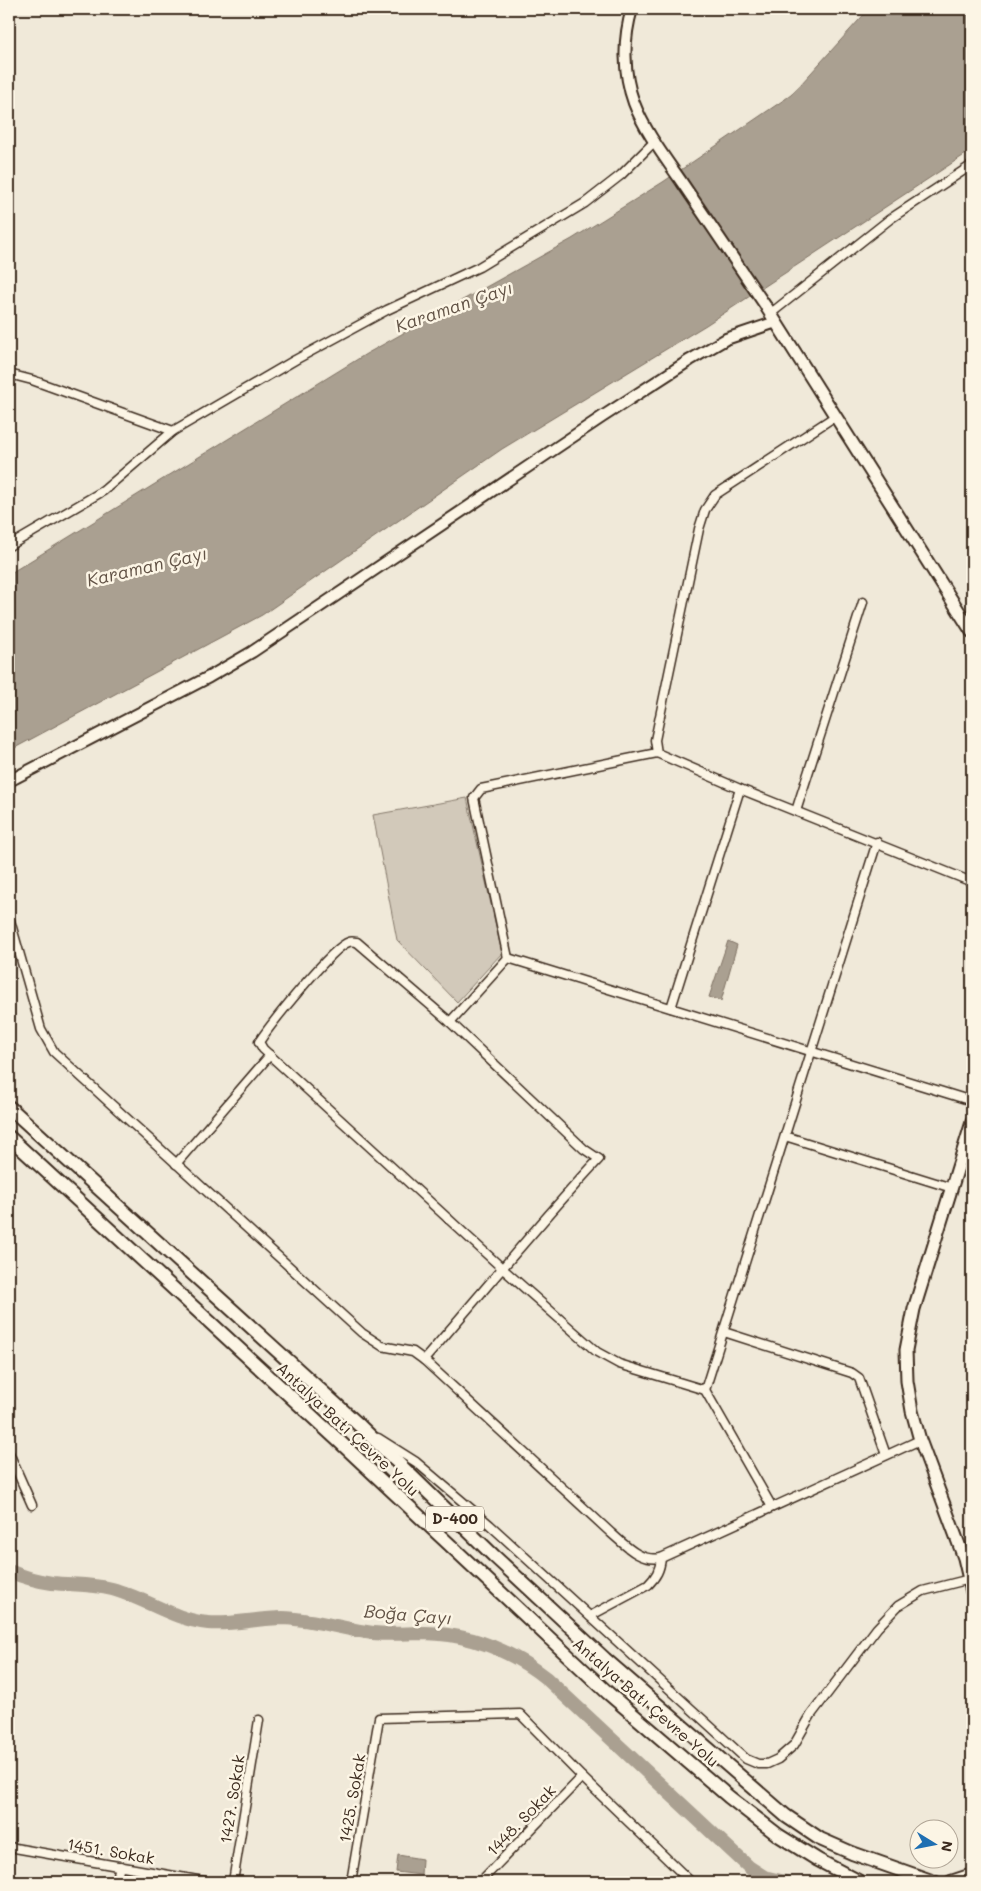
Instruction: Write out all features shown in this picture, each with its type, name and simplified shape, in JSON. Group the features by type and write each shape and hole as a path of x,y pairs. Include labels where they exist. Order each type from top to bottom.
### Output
{"highway":[{"name":"D-400","path":"9,1108 360,1426 494,1556 578,1634 786,1816 820,1839 852,1854 934,1882"},
{"name":"Antalya Batı Çevre Yolu","path":"9,1137 608,1693 743,1808 778,1835 818,1860 860,1882"},
{"path":"951,1882 972,1875"}],"main road":[{"path":"771,315 972,632"},
{"path":"972,1122 914,1310 906,1350 907,1381 920,1440 964,1558 972,1592"}],"street":[{"path":"632,9 626,42 626,64 629,86 639,116 771,315"},
{"path":"9,546 103,491 173,431 294,360 378,315 478,267 585,204 621,175 655,141"},
{"path":"9,781 209,677 252,652 602,417 690,360 771,315 890,219 972,165"},
{"path":"9,374 32,380 173,431"},
{"path":"658,753 655,740 699,529 705,510 715,495 834,417"},
{"path":"796,811 863,602"},
{"path":"508,958 474,798 481,789 658,753 740,789 877,842 972,882"},
{"path":"671,1008 740,789"},
{"path":"705,1390 877,842"},
{"path":"9,917 41,1029 54,1052 362,1333 382,1346 412,1352 424,1360 630,1550 645,1558 661,1558 920,1440"},
{"path":"424,1360 503,1269 599,1159 584,1149 450,1022 357,942 348,942 325,962 270,1026 259,1042 270,1055 503,1269 597,1352 619,1364 705,1390 772,1507"},
{"path":"508,958 972,1101"},
{"path":"450,1022 508,958"},
{"path":"176,1164 270,1055"},
{"path":"785,1136 952,1188"},
{"path":"724,1332 852,1373 858,1378 886,1456"},
{"path":"360,1426 416,1462 490,1525 746,1758 758,1764 767,1764 778,1759 794,1745 811,1715 878,1628 898,1606 923,1591 970,1580"},
{"path":"9,1453 32,1505"},
{"path":"590,1616 648,1585 656,1577 660,1569 661,1558"},
{"name":"1425. Sokak","path":"351,1882 379,1718 520,1714 582,1777"},
{"name":"1427. Sokak","path":"232,1882 258,1720"},
{"path":"582,1777 691,1882"},
{"name":"1448. Sokak","path":"480,1882 582,1777"},
{"name":"1451. Sokak","path":"9,1847 208,1882"},
{"path":"116,1882 120,1866"}],"shaded area":[{"path":"467,798 502,953 457,1002 397,940 373,815"}],"water":[{"name":"Karaman Çayı","path":"869,9 972,9 972,150 706,325 502,449 262,615 9,751 9,574 366,354 572,239 663,182 791,95"},
{"path":"728,941 737,945 721,1001 709,997"},
{"path":"398,1855 422,1859 421,1875 396,1872"}],"waterway":[{"name":"Boğa Çayı","path":"9,1571 46,1582 105,1587 195,1621 227,1623 274,1618 295,1619 373,1633 442,1634 474,1641 505,1652 547,1679 750,1868 764,1877 785,1882"}]}
